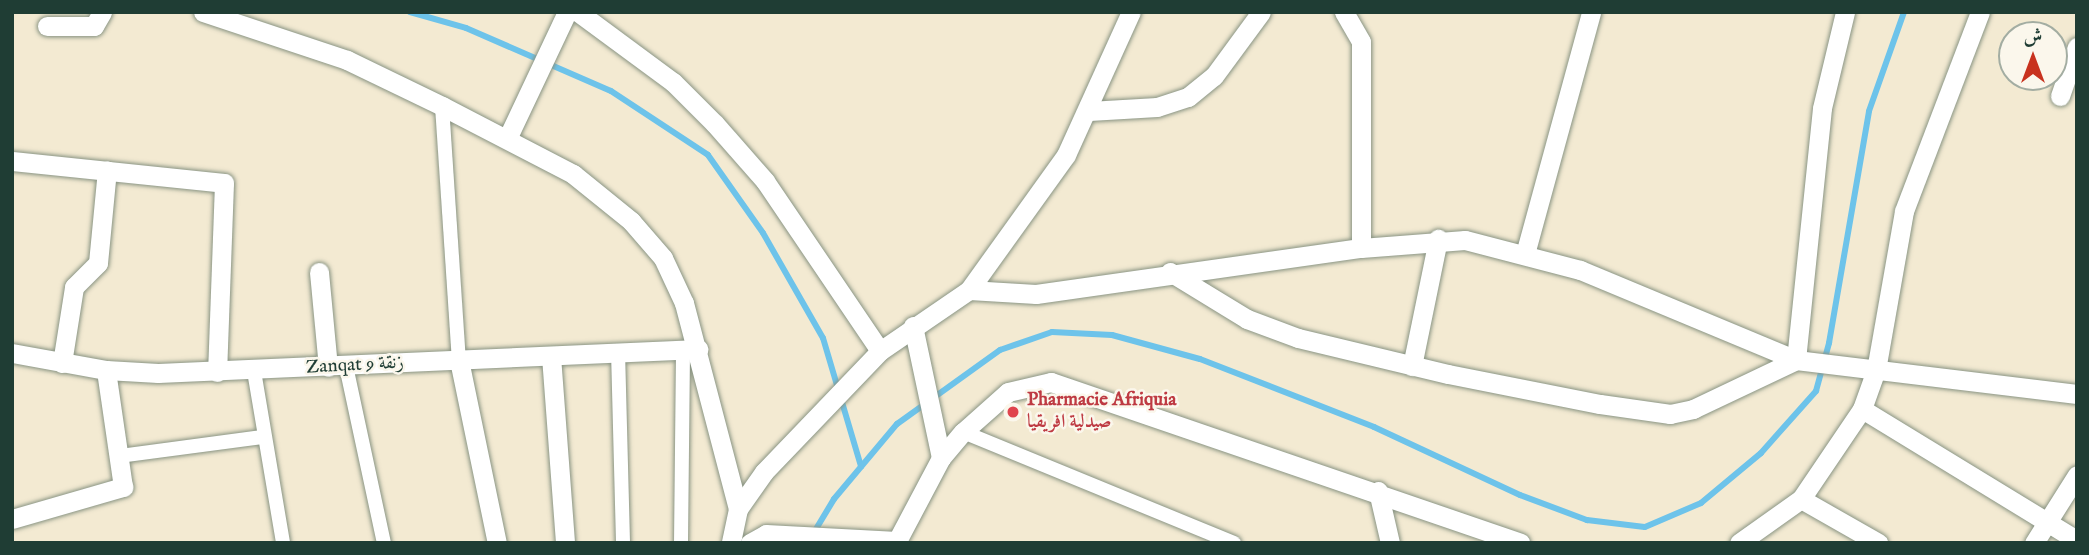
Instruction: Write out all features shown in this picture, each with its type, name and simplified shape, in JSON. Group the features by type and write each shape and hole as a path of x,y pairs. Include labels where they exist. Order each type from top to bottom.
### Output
{"street":[{"path":"47,26 94,26 102,12"},
{"path":"203,12 347,60 442,106 573,174 631,220 663,258 684,303 691,349 738,509"},
{"path":"507,139 567,12"},
{"path":"578,12 673,82 715,124 765,181 880,351"},
{"path":"731,543 738,509 764,472 880,351 969,290 1066,155 1089,111 1131,12"},
{"path":"1089,111 1157,107 1188,97 1214,76 1261,12"},
{"path":"1344,12 1361,42 1361,248"},
{"path":"1525,254 1591,12"},
{"path":"1804,361 1822,108 1845,12"},
{"path":"1739,543 1801,499 1862,409 1876,370 1904,211 1980,12"},
{"path":"2060,96 2077,47"},
{"path":"442,106 459,360 497,543"},
{"path":"12,161 224,183 217,372"},
{"path":"61,363 74,287 98,263 107,170"},
{"path":"969,290 1036,295 1170,272 1438,239 1494,245 1580,270 1804,361 2077,394"},
{"path":"1412,366 1438,239"},
{"path":"319,272 337,366 384,543"},
{"path":"1170,272 1220,304 1270,328 1412,366 1670,414 1693,409 1804,361"},
{"path":"913,326 920,352 926,404 941,458"},
{"path":"681,543 691,349"},
{"name":"Zanqat 9 زنقة","path":"12,353 106,370 217,372 691,349"},
{"path":"618,351 623,543"},
{"path":"551,356 565,543"},
{"path":"12,519 123,487 106,370"},
{"path":"254,371 262,437 283,543"},
{"path":"759,539 832,538 899,542 941,458 962,432 1008,392 1051,382 1378,491 1520,543"},
{"path":"1862,409 2077,540"},
{"path":"962,432 1234,543"},
{"path":"120,456 262,437"},
{"path":"2034,543 2077,475"},
{"path":"1378,491 1391,543"},
{"path":"1801,499 1878,543"}],"waterway":[{"path":"410,12 466,28 611,91 708,155 763,233 823,338 861,466"},
{"path":"813,534 834,499 897,424 1000,350 1052,332 1112,335 1200,359 1374,427 1520,495 1587,520 1645,527 1701,503 1761,453 1816,391 1829,343 1869,111 1904,12"}],"place":[{"name":"Pharmacie Afriquia صيدلية افريقيا","path":"1013,412"}]}
